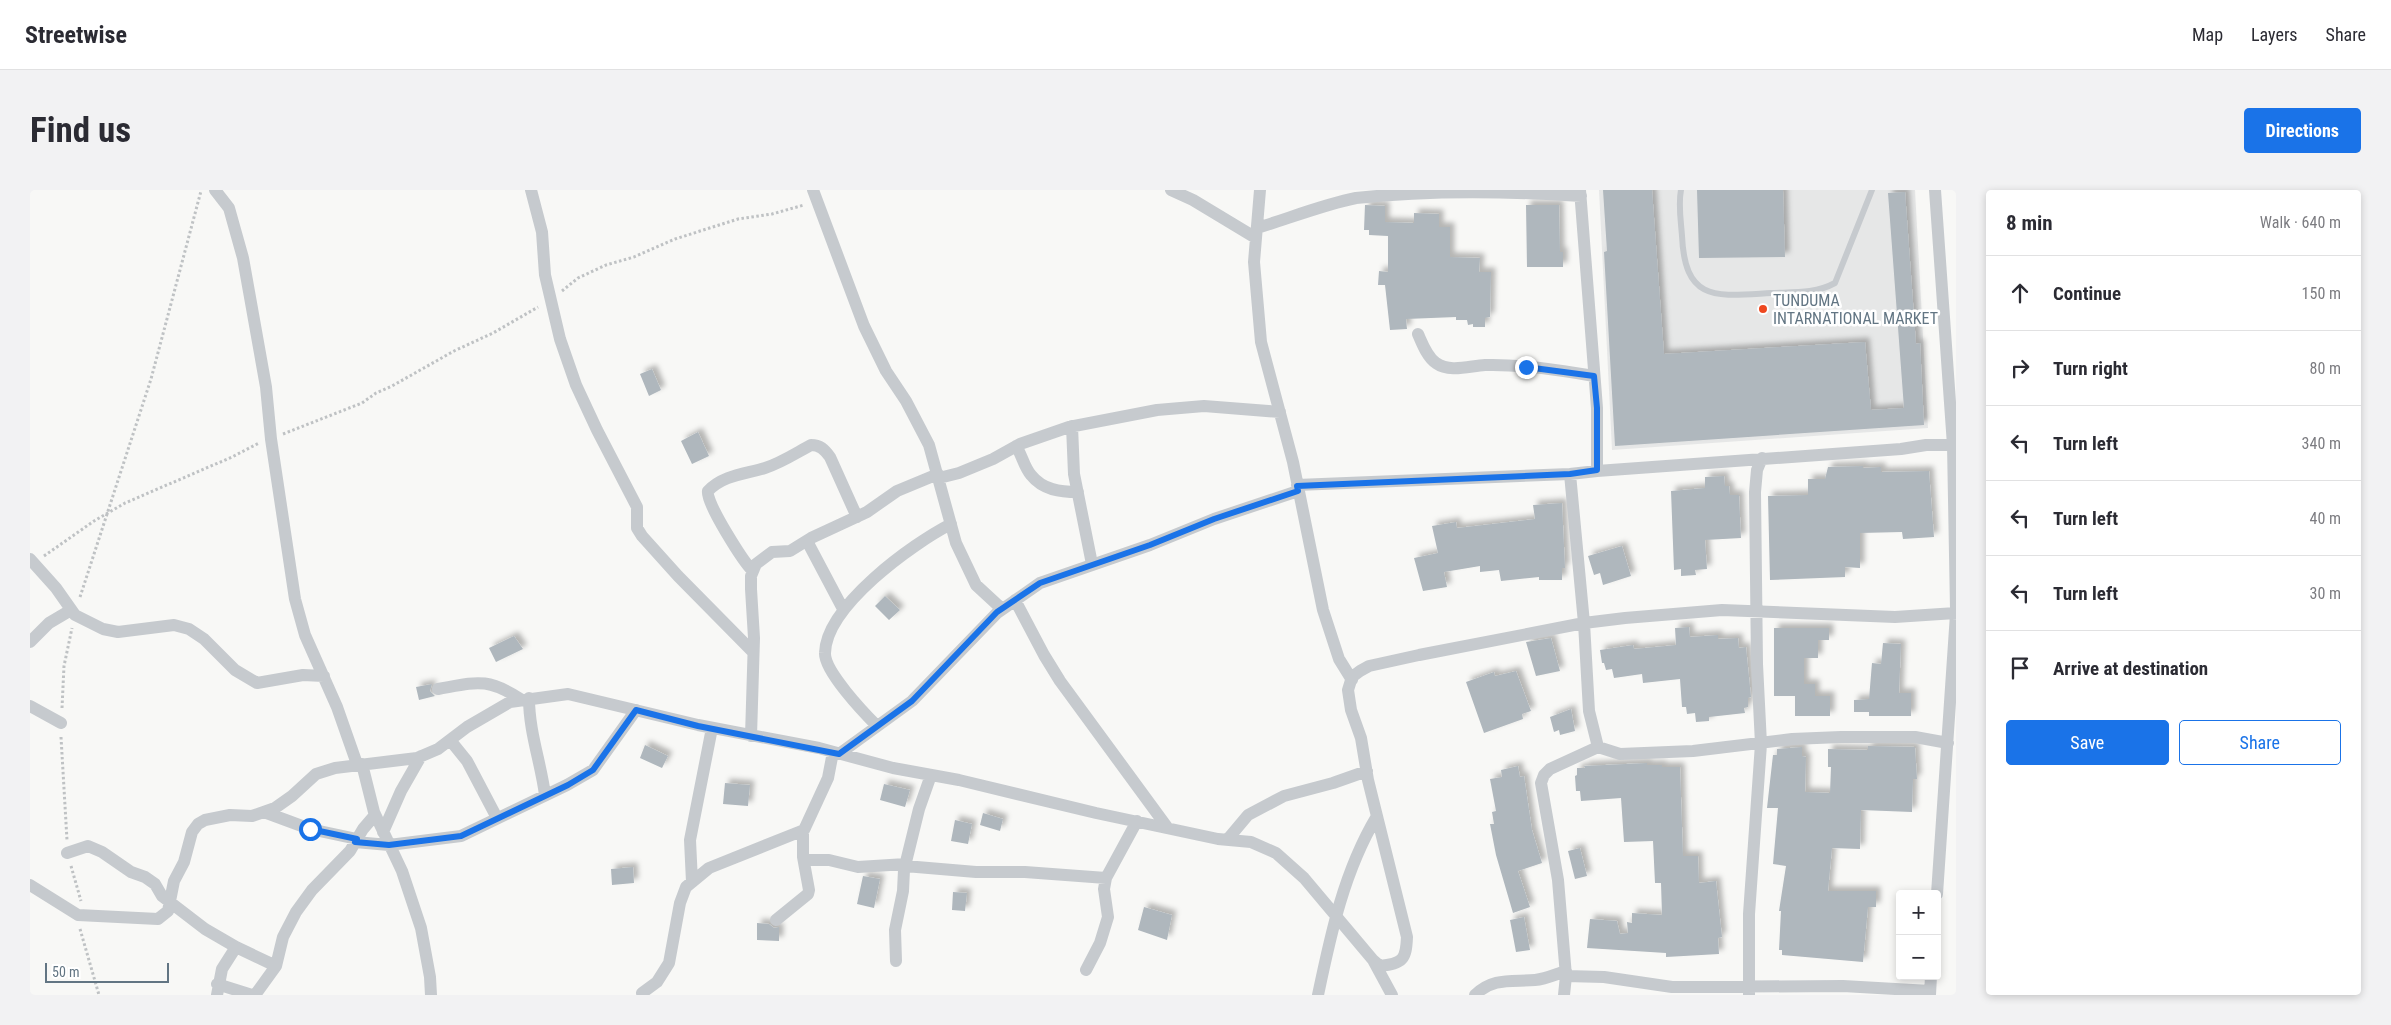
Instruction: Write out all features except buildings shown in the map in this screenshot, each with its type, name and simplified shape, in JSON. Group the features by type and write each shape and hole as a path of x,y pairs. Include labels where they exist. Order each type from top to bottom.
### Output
{"street":[{"path":"215,190 229,208 243,258 266,387 271,439 296,599 305,635 337,707 359,764 375,815 402,871 421,928 430,977 431,995"},
{"path":"531,190 542,232 545,275 550,301 576,385 611,460 637,507 636,523 642,536 737,638 753,652"},
{"path":"1171,190 1256,233 1354,198 1407,192 1487,190 1580,193 1597,408 1597,470"},
{"path":"1260,190 1254,262 1261,342 1298,488 1323,610 1339,659 1352,680"},
{"path":"1935,190 1953,445 1956,609"},
{"path":"815,196 864,326 886,371 906,401 929,445 956,543 976,585 1002,609"},
{"path":"1418,334 1434,363 1444,367 1460,368 1486,365 1526,367 1594,376"},
{"path":"751,736 753,652 751,589 756,564 772,552 790,551 883,502 897,492 939,476 959,473 993,459 1016,446 1072,426 1158,410 1204,406 1280,412"},
{"path":"1072,426 1074,474 1092,564"},
{"path":"753,572 745,565 708,501 708,491 717,483 736,474 766,468 810,445 817,445 824,449 830,457 857,516"},
{"path":"776,920 808,894 809,882 804,860 803,831 828,778 836,753 912,701 1002,609 1040,583 1150,545 1298,488 1570,474 1597,470 1892,450 1926,445 1953,445"},
{"path":"1016,446 1030,474 1041,484 1054,491 1078,492"},
{"path":"1749,990 1749,914 1761,744 1755,492 1757,470 1762,458"},
{"path":"1570,474 1584,623 1589,711 1598,747"},
{"path":"877,726 847,692 833,672 824,654 832,627 843,609 896,560 933,532 951,524"},
{"path":"807,541 843,609"},
{"path":"31,561 56,588 73,612 103,629 118,632 174,625 190,628 204,639 235,670 257,683 303,675 324,676"},
{"path":"1015,600 1060,681 1167,827"},
{"path":"1373,960 1380,966 1396,964 1402,960 1406,952 1407,937 1377,816 1361,738 1351,710 1348,690 1352,677 1369,666 1584,623 1722,610 1895,617 1956,614 1951,738 1937,890"},
{"path":"30,642 49,623 73,612"},
{"path":"438,690 487,682 526,699"},
{"path":"30,886 78,915 158,920 168,911 174,880 184,862 192,832 198,824 230,815 252,816 274,808 292,796 316,774 335,768 421,756 438,749 467,727 510,702 568,694 712,728 836,753 1167,827 1227,840 1251,842 1276,853 1304,878 1373,960 1392,995"},
{"path":"526,699 533,738 542,767 545,795"},
{"path":"30,706 61,723"},
{"path":"264,812 310,829 356,841 389,845 461,836 593,770 636,710"},
{"path":"692,882 690,840 712,728"},
{"path":"1564,995 1566,973 1558,880 1541,783 1544,775 1550,769 1598,747 1620,754 1693,751 1792,739 1915,736 1951,738"},
{"path":"450,740 467,761 496,818"},
{"path":"383,832 401,791 421,756"},
{"path":"1227,840 1248,815 1284,796 1333,783 1367,771"},
{"path":"896,961 895,930 903,891 905,865 917,818 931,775"},
{"path":"236,948 222,969 217,990 253,995 276,966 283,937 296,912 312,890 350,851 375,815"},
{"path":"1318,995 1336,914 1353,863 1364,838 1377,816"},
{"path":"1086,970 1100,943 1108,917 1104,889 1106,878 1137,820"},
{"path":"642,993 658,982 669,962 680,904 686,887 709,868 803,831"},
{"path":"67,853 88,846 102,852 132,872 150,881 162,896 205,929 236,948 276,966"},
{"path":"804,860 828,860 858,867 905,865 976,872 1025,872 1106,878"},
{"path":"1476,995 1484,986 1491,984 1536,980 1566,973 1672,987 1749,990 1876,987 1930,993 1931,980"}],"lane":[{"path":"1681,190 1683,257 1692,280 1702,289 1721,296 1814,291 1835,283 1872,190"}],"path":[{"path":"99,995 77,920 81,898 67,853 61,723 64,666 73,612 151,379 202,190"},
{"path":"31,561 48,554 107,513 125,503 232,457 261,441 271,439 362,403 376,393 392,386 430,363 493,333 550,301 578,278 606,264 634,257 675,239 738,219 772,214 815,196"}],"shaded area":[{"name":"TUNDUMA INTARNATIONAL MARKET","path":"1599,190 1915,190 1928,428 1612,450"}],"place":[{"name":"TUNDUMA INTARNATIONAL MARKET","path":"1763,309"}],"route":[{"path":"310,829 357,839 355,842 389,845 461,836 498,816 568,785 593,770 636,710 698,726 819,748 839,754 912,701 997,612 1040,583 1150,545 1214,519 1264,504 1298,491 1297,486 1570,474 1597,470 1597,408 1594,376 1526,367"}]}
